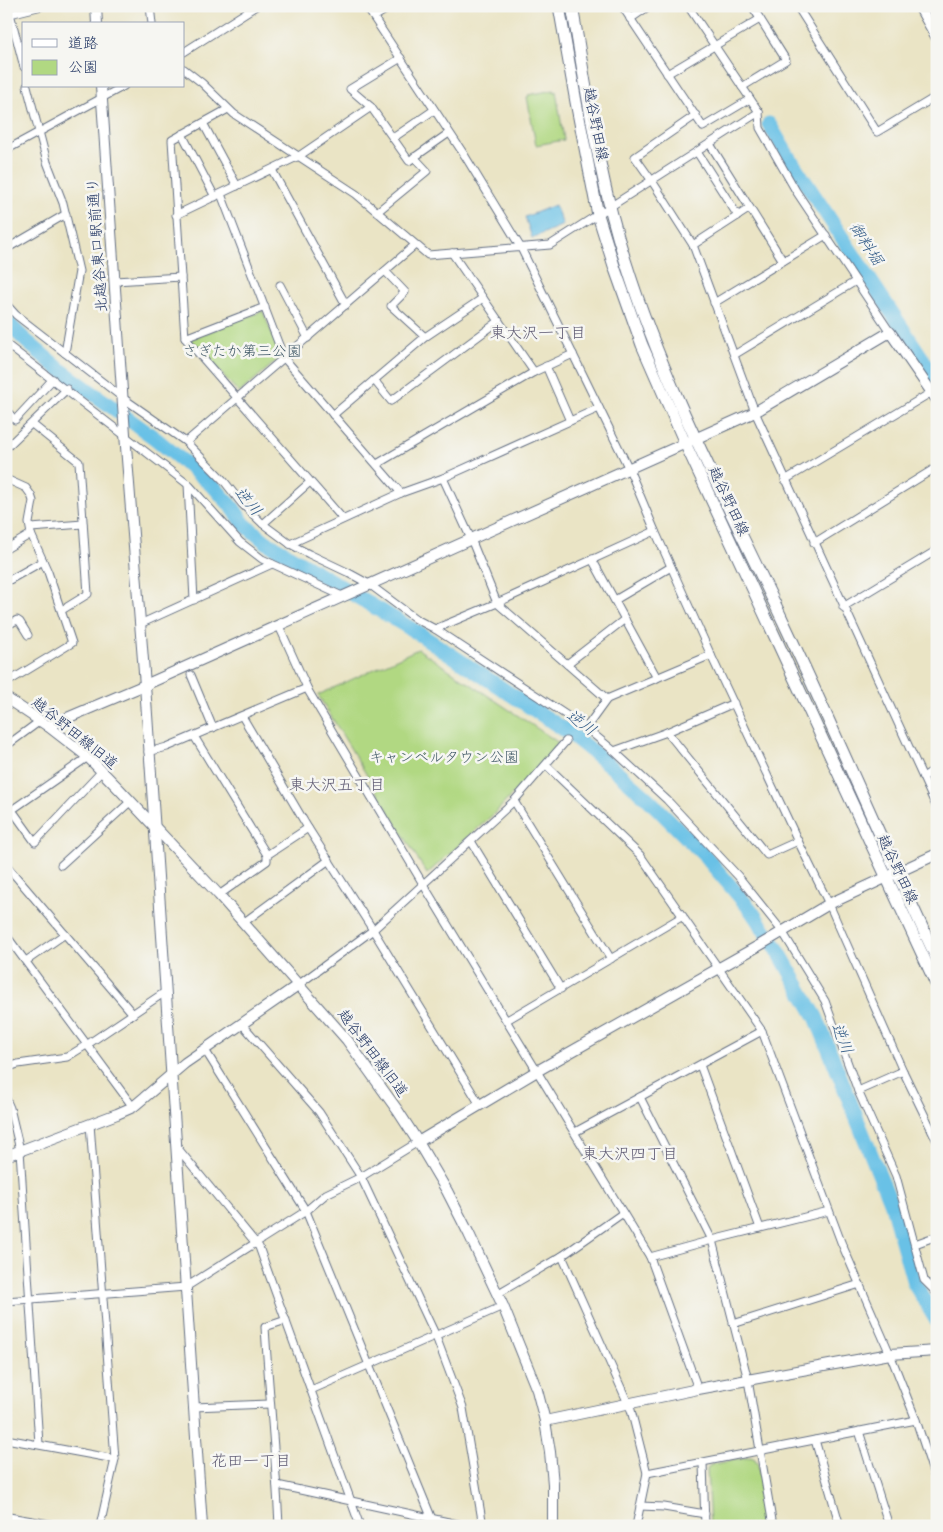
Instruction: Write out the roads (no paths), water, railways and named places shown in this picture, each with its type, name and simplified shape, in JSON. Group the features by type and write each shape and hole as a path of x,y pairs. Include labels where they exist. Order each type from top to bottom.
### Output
{"main road":[{"name":"越谷野田線","path":"558,6 598,215 642,345 788,632 937,959"},
{"name":"越谷野田線","path":"572,6 594,135 610,208 626,265 642,311 691,441 772,630 937,986"}],"street":[{"path":"22,59 9,10 42,6"},
{"path":"96,6 97,22"},
{"path":"150,6 152,22"},
{"path":"185,51 256,6"},
{"path":"366,6 449,132 521,248 629,469 711,655 829,904 903,1071 937,1141"},
{"path":"374,17 392,6"},
{"path":"622,6 704,127 750,99"},
{"path":"630,19 649,6"},
{"path":"688,6 759,112 760,128 796,190 934,396 785,480"},
{"path":"742,87 786,60 752,6"},
{"path":"797,6 877,132 937,96"},
{"path":"919,6 937,38"},
{"path":"667,74 760,18"},
{"path":"401,58 350,89 371,108 409,161 449,132"},
{"path":"185,69 234,114 356,194 428,255 550,245 759,112"},
{"path":"27,88 47,162 63,203 80,271 65,354"},
{"name":"北越谷東口駅前通り","path":"102,88 202,1526"},
{"path":"6,150 120,88"},
{"path":"176,215 300,156 371,108"},
{"path":"228,109 172,140 185,338 342,519"},
{"path":"393,138 434,110"},
{"path":"696,115 635,157 693,245 755,412 937,808"},
{"path":"203,123 237,186"},
{"path":"182,134 218,195 265,307 284,358 401,493"},
{"path":"710,144 783,262"},
{"path":"697,152 738,216"},
{"path":"377,212 427,171 414,157"},
{"path":"272,170 346,305"},
{"path":"693,245 750,208"},
{"path":"6,248 66,214"},
{"path":"714,303 826,235"},
{"path":"186,442 416,245"},
{"path":"452,254 534,372"},
{"path":"386,271 405,292 391,306 425,338"},
{"path":"114,281 180,277"},
{"path":"734,355 856,281"},
{"path":"280,285 308,338"},
{"path":"333,415 425,338 483,298"},
{"path":"6,304 16,315 123,400 186,442 224,481 242,504 263,524 290,544 367,585 416,619 435,629 586,728 667,800 732,869 779,933 825,1001 858,1091 896,1176 924,1280 937,1293"},
{"path":"185,338 265,307"},
{"path":"374,380 391,401 499,322"},
{"path":"6,746 44,723 144,685 755,412 890,332"},
{"path":"6,344 125,432 188,484 240,542 262,559 345,595"},
{"path":"377,464 534,372 573,354"},
{"path":"546,366 570,421"},
{"path":"7,412 16,420 53,379"},
{"path":"6,448 67,389"},
{"path":"290,544 401,493 443,478 599,408"},
{"path":"32,424 79,462 88,594 62,610"},
{"path":"814,543 937,467"},
{"path":"443,478 471,539 497,603 607,699"},
{"path":"6,479 26,488 31,494 33,502 29,522 31,531 62,610 72,643 6,683"},
{"path":"263,524 310,482"},
{"path":"188,484 194,600"},
{"path":"6,549 31,531 83,524"},
{"path":"435,629 655,531"},
{"path":"844,607 937,550"},
{"path":"592,559 657,678"},
{"path":"6,582 43,561"},
{"path":"140,624 272,564"},
{"path":"615,600 671,567"},
{"path":"567,664 625,619"},
{"path":"6,626 17,620 28,635"},
{"path":"278,626 307,688 423,884 650,1257 698,1389"},
{"path":"586,728 607,699 711,655"},
{"path":"191,675 213,728"},
{"path":"148,752 167,747 307,688"},
{"name":"越谷野田線旧道","path":"6,698 44,723 88,757 131,801 219,896 347,1040 398,1111 447,1191 503,1306 537,1390 545,1420 553,1484 553,1526"},
{"path":"614,751 667,732 734,703"},
{"path":"242,716 308,828 373,930 480,1106"},
{"path":"667,732 768,855 798,841"},
{"path":"194,736 266,855 267,861 219,896"},
{"path":"6,1156 117,1114 133,1106 186,1063 339,956 373,930 514,801 566,741"},
{"path":"88,757 9,812 34,842 102,771"},
{"path":"546,764 640,855 762,1031 829,1211 916,1420 937,1484"},
{"path":"922,777 937,768"},
{"path":"61,865 131,801"},
{"path":"514,801 610,959"},
{"path":"266,855 308,828"},
{"path":"471,841 560,989"},
{"path":"6,1300 186,1287 306,1211 326,1194 361,1177 537,1071 829,904 937,854"},
{"path":"243,923 329,860"},
{"path":"6,865 133,1014"},
{"path":"507,1020 683,916"},
{"path":"26,961 64,934"},
{"path":"6,935 133,1106"},
{"path":"6,1068 18,1064 67,1057 165,992"},
{"path":"242,1024 319,1112 361,1177 435,1334 463,1408 483,1526"},
{"path":"575,1132 762,1031"},
{"path":"205,1050 306,1211 432,1519"},
{"path":"700,1065 760,1228"},
{"path":"858,1091 903,1071"},
{"path":"640,1097 712,1240 748,1380 772,1526"},
{"path":"6,1099 20,1150 39,1444"},
{"path":"90,1124 115,1459 100,1526"},
{"path":"176,1146 259,1247 360,1526"},
{"path":"650,1257 829,1211"},
{"path":"497,1294 562,1256 623,1213"},
{"path":"915,1244 937,1236"},
{"path":"562,1256 631,1410 647,1473 636,1526"},
{"path":"733,1324 860,1284"},
{"path":"311,1390 435,1334 503,1306"},
{"path":"279,1526 265,1327 286,1320"},
{"path":"545,1420 698,1389 890,1354 937,1351"},
{"path":"194,1407 270,1404"},
{"path":"647,1473 916,1420"},
{"path":"859,1431 889,1526"},
{"path":"6,1439 115,1459"},
{"path":"814,1440 840,1526"},
{"path":"703,1462 705,1526"},
{"path":"277,1485 467,1526"},
{"path":"640,1506 664,1506 705,1514"},
{"path":"6,1518 52,1526"}],"water":[{"path":"555,205 563,225 532,238 525,217"}],"waterway":[{"name":"御料堀","path":"769,124 788,156 937,381"},
{"name":"逆川","path":"6,321 58,368 156,439 215,488 244,524 266,542 418,633 568,732 648,799 705,856 750,909 776,947 816,1017 893,1209 914,1283 937,1321"}],"district":[{"name":"東大沢一丁目","path":"538,332"},
{"name":"東大沢五丁目","path":"337,784"},
{"name":"東大沢四丁目","path":"630,1153"},
{"name":"花田一丁目","path":"251,1460"}],"park label":[{"name":"さぎたか第三公園","path":"242,351"},
{"name":"キャンベルタウン公園","path":"444,757"}]}
